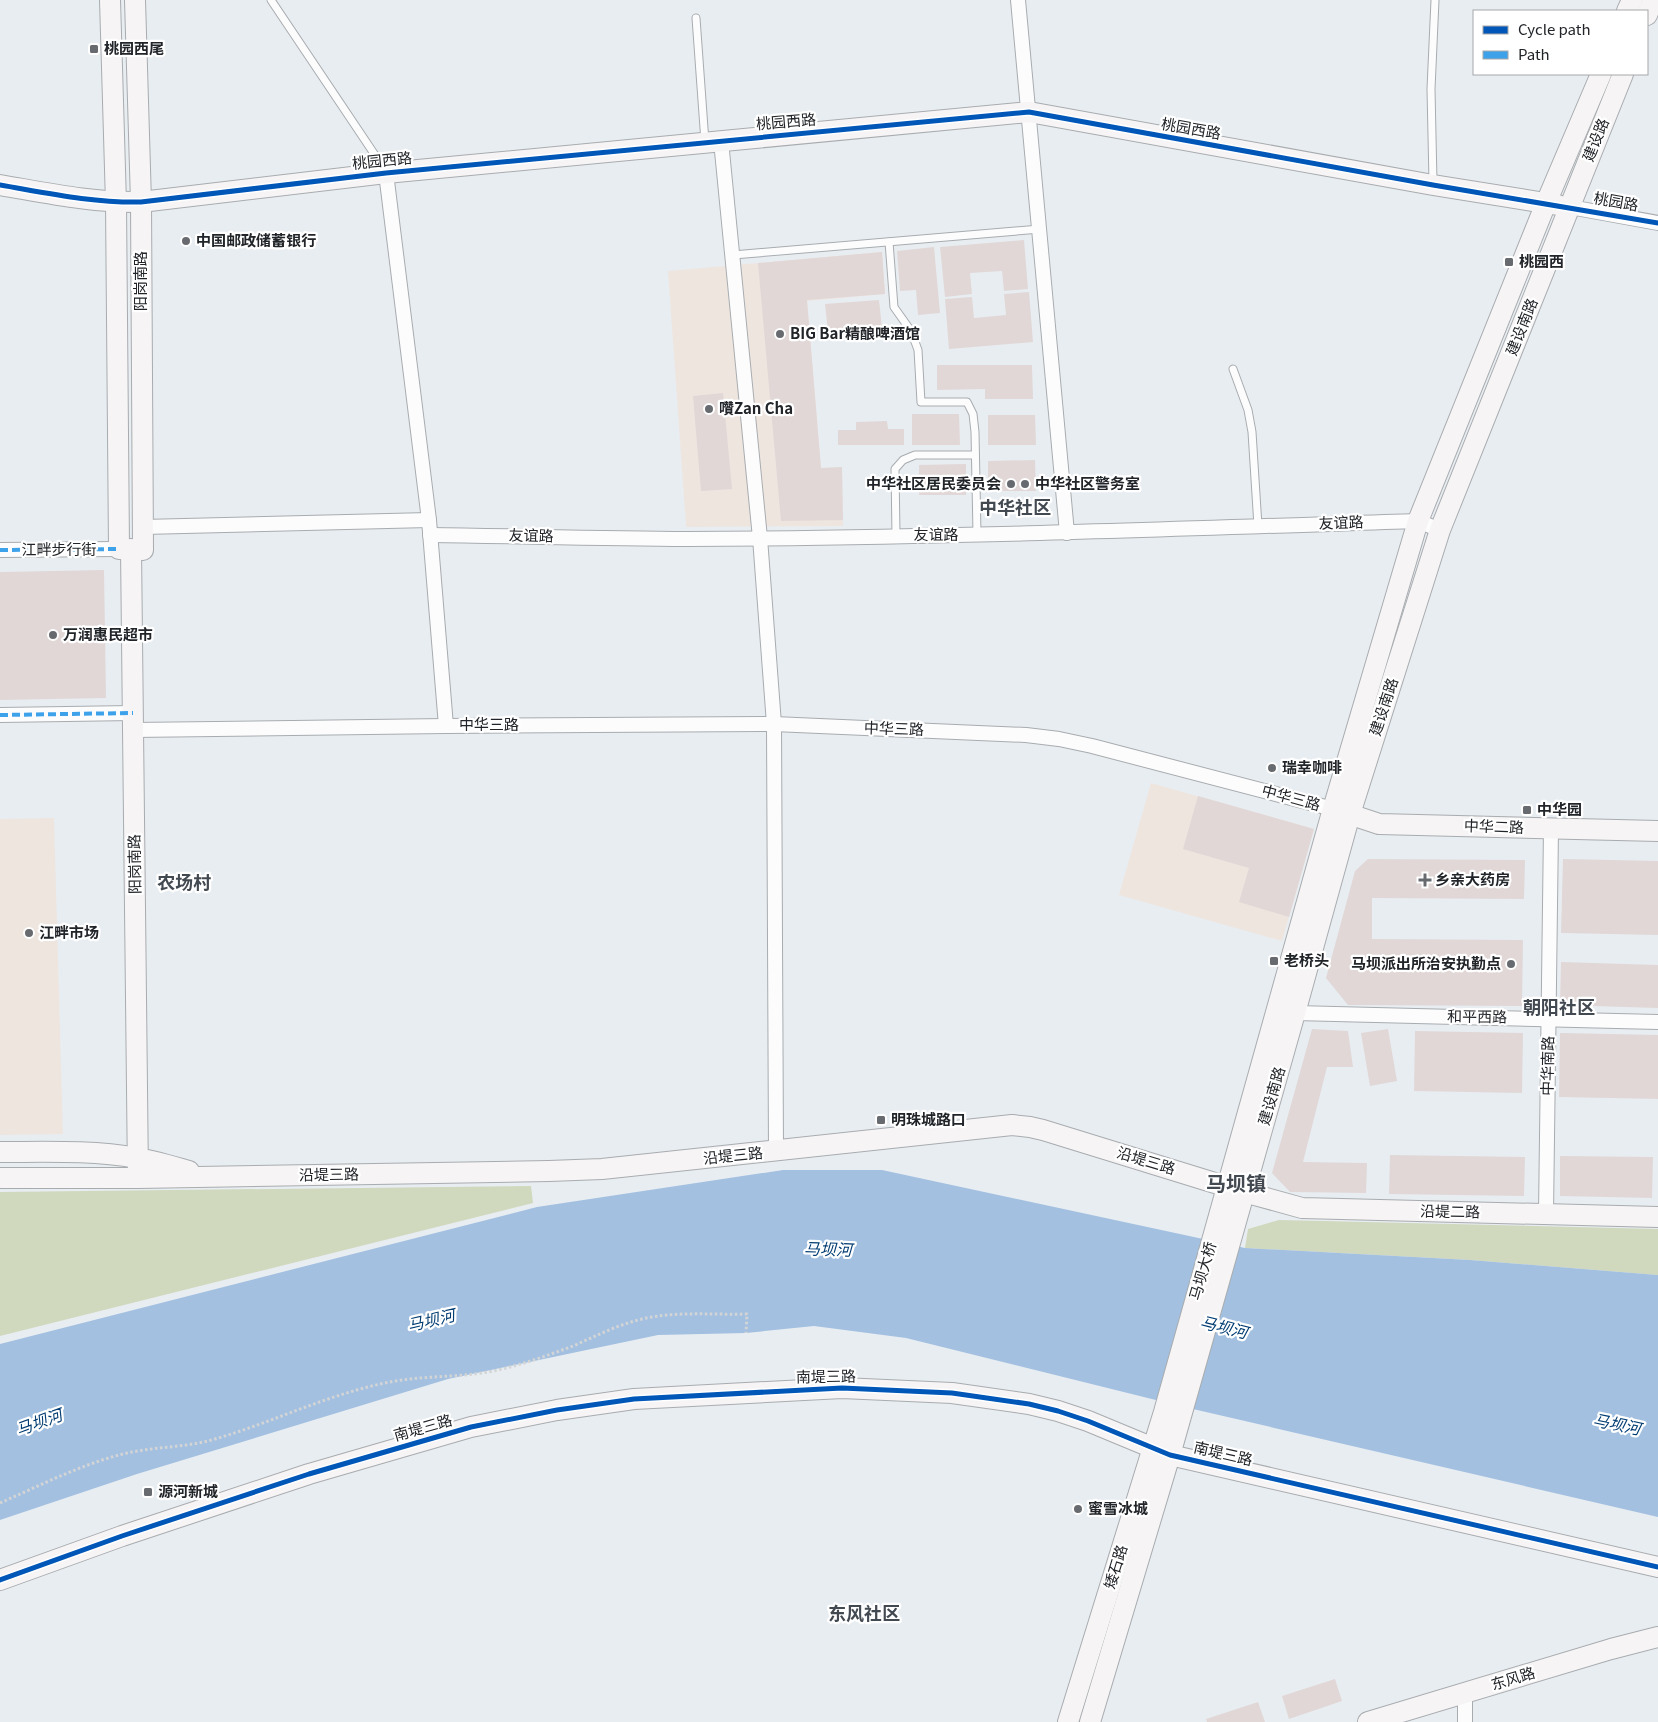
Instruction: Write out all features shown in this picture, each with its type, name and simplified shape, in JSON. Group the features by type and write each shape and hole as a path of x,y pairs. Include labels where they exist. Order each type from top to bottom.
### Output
{"street":[{"name":"阳岗南路","path":"110,0 125,549 133,722 138,1178"},
{"name":"阳岗南路","path":"125,549 143,550 141,202 135,0"},
{"path":"1018,0 1067,533"},
{"path":"1648,12 1653,0"},
{"name":"建设路","path":"1546,203 1601,75"},
{"name":"建设路","path":"1570,207 1623,75"},
{"name":"桃园西路","path":"0,185 116,203 141,202 386,173 1029,112 1433,185 1570,207"},
{"path":"713,142 733,255 760,538 774,724 776,1151"},
{"path":"386,173 429,520 446,726"},
{"name":"建设南路","path":"1227,1219 1342,811 1418,521 1546,203"},
{"name":"建设南路","path":"1236,1189 1295,1014 1342,811 1440,530 1570,207"},
{"name":"桃园路","path":"1570,207 1658,223"},
{"path":"143,527 429,520"},
{"name":"友谊路","path":"430,535 686,539 760,538 1067,533 1418,521 1440,530"},
{"name":"江畔步行街","path":"0,550 125,549"},
{"name":"中华三路","path":"0,715 133,722 446,726 774,724 1026,735 1059,738 1342,811"},
{"name":"中华二路","path":"1342,811 1379,824 1658,831"},
{"name":"中华南路","path":"1546,1214 1551,829"},
{"name":"和平西路","path":"1295,1014 1548,1018 1658,1022"},
{"name":"沿堤三路","path":"0,1178 138,1178 558,1171 656,1164 993,1126 1030,1126 1236,1189"},
{"name":"沿堤三路","path":"0,1152 88,1152 138,1158 210,1177"},
{"name":"沿堤二路","path":"1236,1189 1282,1203 1311,1208 1658,1217"},
{"name":"马坝大桥","path":"1173,1413 1227,1219"},
{"name":"南堤三路","path":"0,1580 122,1536 309,1474 462,1429 557,1410 634,1399 842,1388 952,1393 1058,1411 1088,1421 1161,1451 1658,1567"},
{"name":"矮石路","path":"1068,1722 1173,1413"},
{"name":"矮石路","path":"1090,1722 1161,1451"},
{"name":"东风路","path":"1368,1722 1611,1649 1658,1638"},
{"path":"1465,1693 1465,1722"}],"lane":[{"path":"271,0 386,173"},
{"path":"1433,185 1431,90 1435,0"},
{"path":"696,18 713,142"},
{"path":"733,255 1040,229"},
{"path":"888,242 894,307 912,331 918,350 921,402 967,402 973,414 976,455 976,534"},
{"path":"1233,370 1248,410 1252,432 1258,526"},
{"path":"896,535 895,469 903,460 914,456 976,455"}],"path":[{"path":"0,1503 120,1455 207,1441 268,1422 346,1393 384,1383 499,1370 541,1357 616,1327 658,1316 747,1314 746,1333"}],"shaded area":[{"path":"882,252 885,294 807,301 821,468 842,467 843,526 686,527 668,271"},
{"path":"1151,783 1314,829 1282,941 1119,895"},
{"name":"江畔市场","path":"54,818 63,1134 0,1135 0,819"}],"green space":[{"path":"531,1186 533,1203 0,1336 0,1192"},
{"path":"1279,1220 1658,1229 1658,1275 1470,1260 1245,1248 1248,1229"}],"water":[{"name":"马坝河","path":"783,1170 882,1170 1245,1248 1470,1260 1658,1275 1658,1517 1180,1406 906,1338 814,1326 746,1333 658,1335 448,1379 137,1474 0,1520 0,1344 537,1207"}],"building":[{"path":"1024,240 1028,289 1004,291 1002,271 970,273 972,294 945,297 940,247"},
{"path":"934,247 940,313 918,315 916,290 900,291 897,251"},
{"path":"882,252 885,294 807,300 821,468 842,467 843,520 781,521 758,263"},
{"path":"1029,292 1033,342 949,349 945,299 972,297 974,318 1006,315 1004,294"},
{"path":"879,300 882,328 828,332 825,304"},
{"path":"937,365 1032,365 1033,399 985,399 985,389 937,390"},
{"path":"723,393 732,489 701,491 693,396"},
{"path":"912,414 959,414 960,445 912,445"},
{"path":"988,415 1035,415 1036,445 988,445"},
{"path":"887,421 888,429 904,429 904,445 838,445 838,430 856,430 856,422"},
{"path":"1035,460 1036,491 988,491 988,461"},
{"path":"966,464 966,495 919,495 919,465"},
{"name":"万润惠民超市","path":"104,570 106,698 0,700 0,572"},
{"path":"1198,796 1314,829 1289,917 1239,902 1249,868 1183,849"},
{"path":"1368,859 1525,860 1524,899 1372,898 1372,939 1523,940 1522,1006 1348,1005 1326,978 1355,871"},
{"path":"1563,859 1658,861 1658,935 1561,933"},
{"path":"1561,962 1658,965 1658,1008 1560,1005"},
{"path":"1312,1029 1348,1031 1353,1067 1327,1067 1303,1162 1367,1163 1366,1193 1290,1192 1272,1173"},
{"path":"1388,1029 1397,1081 1370,1086 1361,1033"},
{"path":"1415,1031 1523,1033 1522,1093 1414,1091"},
{"path":"1560,1033 1658,1035 1658,1099 1559,1097"},
{"path":"1390,1155 1525,1157 1524,1196 1389,1194"},
{"path":"1560,1156 1653,1157 1652,1198 1560,1196"},
{"path":"1335,1679 1342,1701 1289,1719 1282,1696"},
{"path":"1258,1702 1265,1722 1207,1722 1206,1719"}],"marked path":[{"path":"0,550 119,549"},
{"path":"0,715 133,713"}],"cycle path":[{"path":"0,185 88,199 141,202 386,173 1029,112 1433,185 1658,223"},
{"path":"0,1580 122,1536 309,1474 471,1427 557,1410 634,1399 842,1388 952,1393 1029,1404 1088,1421 1170,1455 1658,1567"}],"place":[{"name":"桃园西尾","path":"94,49"},
{"name":"中国邮政储蓄银行","path":"186,241"},
{"name":"桃园西","path":"1509,262"},
{"name":"BIG Bar精酿啤酒馆","path":"780,334"},
{"name":"囋Zan Cha","path":"709,409"},
{"name":"中华社区居民委员会","path":"1011,484"},
{"name":"中华社区警务室","path":"1025,484"},
{"name":"万润惠民超市","path":"53,635"},
{"name":"瑞幸咖啡","path":"1272,768"},
{"name":"中华园","path":"1527,810"},
{"name":"乡亲大药房","path":"1425,880"},
{"name":"江畔市场","path":"29,933"},
{"name":"老桥头","path":"1274,961"},
{"name":"马坝派出所治安执勤点","path":"1511,964"},
{"name":"明珠城路口","path":"881,1120"},
{"name":"源河新城","path":"148,1492"},
{"name":"蜜雪冰城","path":"1078,1509"}],"district":[{"name":"中华社区","path":"1015,508"},
{"name":"农场村","path":"184,883"},
{"name":"朝阳社区","path":"1559,1008"},
{"name":"马坝镇","path":"1236,1184"},
{"name":"东风社区","path":"864,1614"}]}
